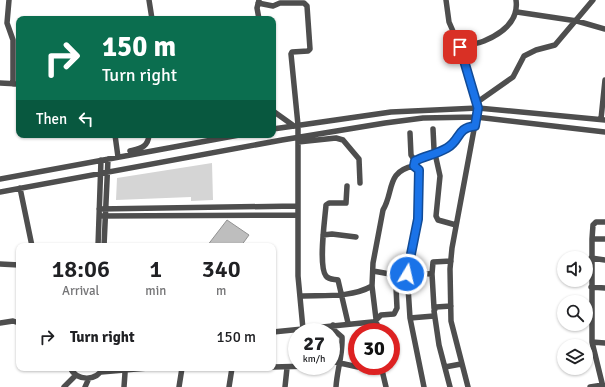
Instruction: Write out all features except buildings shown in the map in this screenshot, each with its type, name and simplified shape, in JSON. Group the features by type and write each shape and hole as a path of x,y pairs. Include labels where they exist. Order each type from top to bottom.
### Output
{"street":[{"path":"0,84 16,84 13,40 7,24 9,0"},
{"path":"149,0 152,16"},
{"path":"446,0 449,22 460,47 477,105 475,126 456,225 451,261 451,321 468,387"},
{"path":"460,47 483,42 501,32 512,22 517,12 516,0"},
{"path":"477,105 513,77 524,56 536,50 555,45 577,21 593,0"},
{"path":"258,16 257,8 259,2 272,6 280,3 306,4 310,49 308,51 292,52 291,54 298,140 297,215 302,323"},
{"path":"517,12 577,21 605,29"},
{"path":"276,129 391,112 477,105 603,119 605,80"},
{"path":"276,112 296,126"},
{"path":"0,192 100,173 298,140 405,120 476,117 605,132"},
{"path":"375,321 372,286 373,263 383,210 388,203 391,183 398,173 453,143 461,131 466,127 475,126"},
{"path":"433,129 440,176 436,216 438,220 456,225"},
{"path":"410,133 411,155 419,170 418,219 406,285 408,289 410,318 424,387"},
{"path":"115,138 117,156"},
{"path":"0,179 108,159 143,148 146,145 148,138"},
{"path":"117,156 222,138"},
{"path":"298,140 336,138 343,140 359,159 360,183"},
{"path":"102,209 108,159"},
{"path":"101,160 100,173 104,243"},
{"path":"347,186 346,203 329,203 326,205 322,250 325,275 329,278 338,280 348,323"},
{"path":"20,188 31,243"},
{"path":"102,209 297,206"},
{"path":"102,216 297,215"},
{"path":"98,243 102,216"},
{"path":"591,251 593,225 596,222 605,222"},
{"path":"323,235 332,234 356,237"},
{"path":"592,239 605,239"},
{"path":"593,258 605,260"},
{"path":"450,387 436,332 432,274 433,262 451,261"},
{"path":"0,264 16,265"},
{"path":"373,271 390,274 398,286"},
{"path":"407,274 432,274"},
{"path":"398,286 406,285"},
{"path":"300,296 362,292 372,286"},
{"path":"340,324 375,321 381,315 393,315 395,313 396,290 398,286"},
{"path":"592,339 591,287 605,288"},
{"path":"434,308 450,306"},
{"path":"410,318 434,316"},
{"path":"0,323 16,322"},
{"path":"276,332 288,330"},
{"path":"340,335 342,337 343,351 340,359"},
{"path":"593,342 605,343"},
{"path":"590,387 603,386 593,346"},
{"path":"445,368 461,364"},
{"path":"276,367 287,368 285,387"},
{"path":"73,371 76,375 90,378"},
{"path":"85,387 90,378 100,371"},
{"path":"124,371 124,387"},
{"path":"179,387 182,371"},
{"path":"229,387 232,371"},
{"path":"64,387 76,375"},
{"path":"336,387 337,375"},
{"path":"383,375 386,387"}],"shaded area":[{"path":"212,163 213,200 191,201 191,197 116,200 117,178"}],"route":[{"path":"407,274 410,248 418,219 419,170 414,166 415,161 447,148 466,127 475,126 478,108 460,47"}]}
